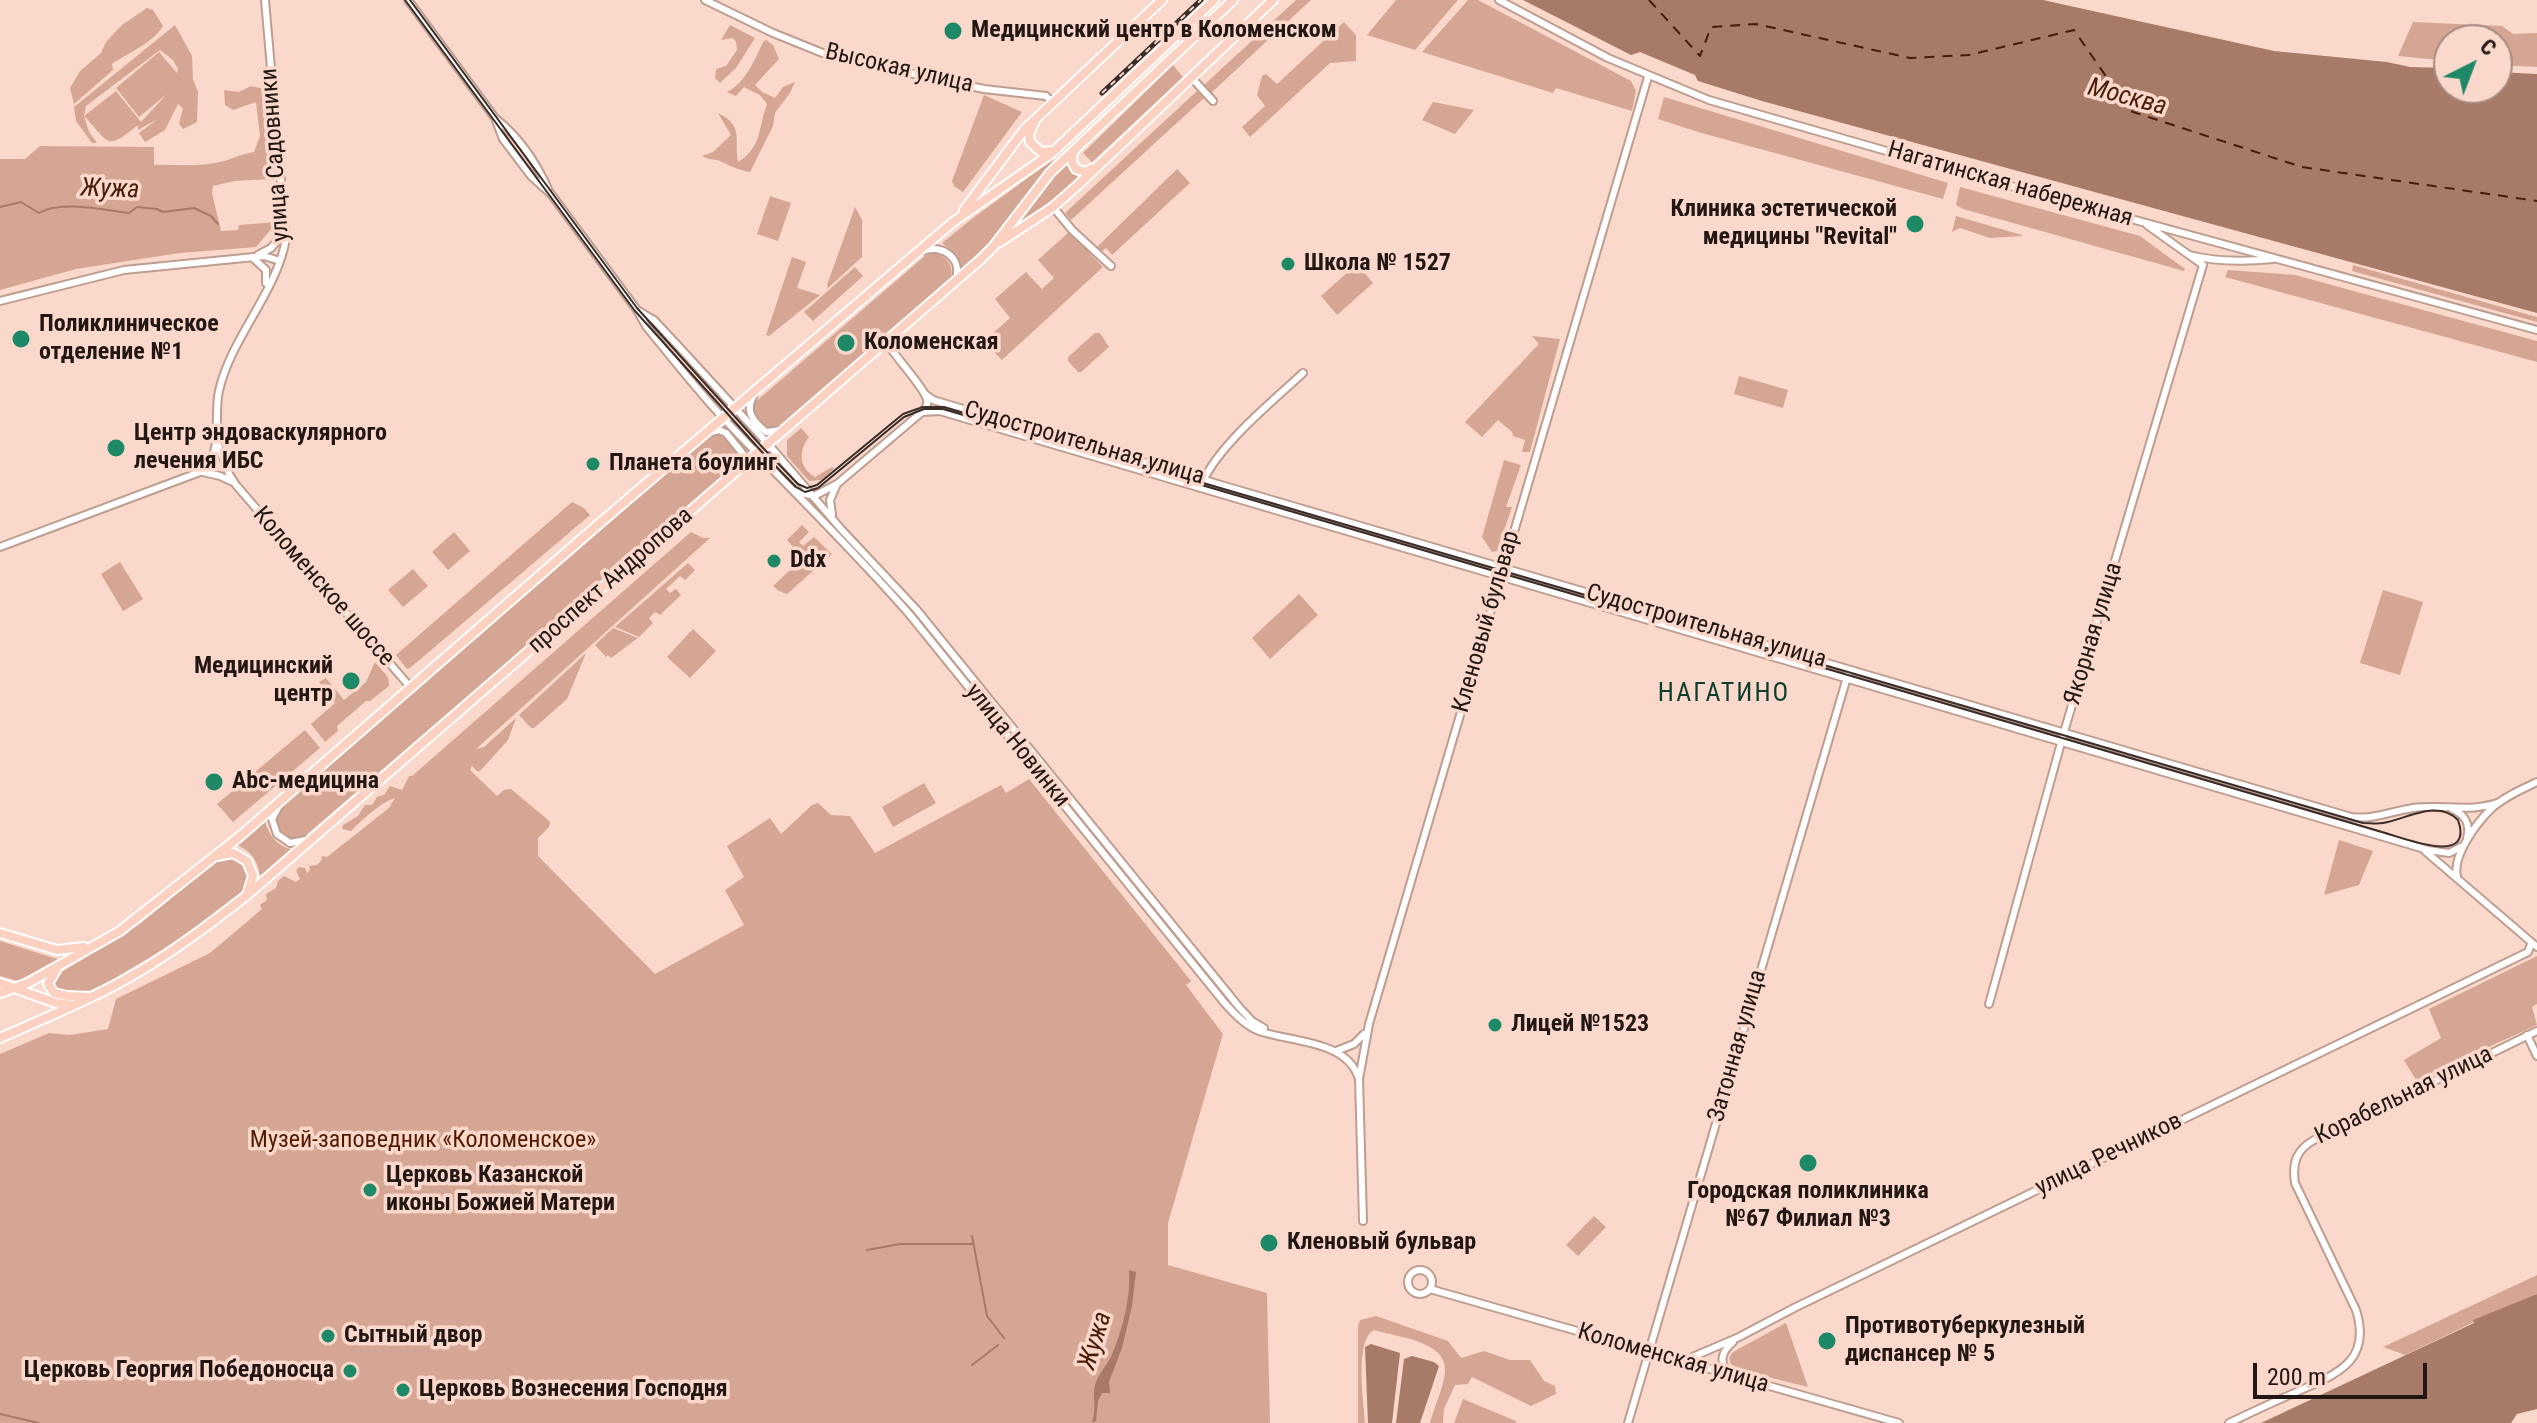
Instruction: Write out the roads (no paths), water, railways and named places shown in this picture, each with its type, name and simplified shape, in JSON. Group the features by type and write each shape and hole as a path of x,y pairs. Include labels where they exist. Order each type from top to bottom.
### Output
{"main road":[{"path":"953,222 971,203 1021,133 1162,0"},
{"name":"проспект Андропова","path":"0,993 28,983 141,915 284,800 953,222 1058,148 1214,0"},
{"name":"проспект Андропова","path":"0,1038 75,1005 140,971 181,945 246,896 769,445 993,247 1050,173 1233,0"},
{"path":"993,247 1053,207 1273,0"},
{"path":"1037,119 1028,137 1031,145 1045,153 1058,148"},
{"path":"1076,147 1071,160 1076,169 1087,171 1098,164"},
{"path":"213,857 231,853 247,861 253,876 246,896"},
{"path":"0,933 57,950 98,943"},
{"path":"62,964 50,978 50,989 65,996 91,997"},
{"path":"0,983 56,1003 75,1005"}],"street":[{"name":"улица Садовники","path":"210,462 216,440 216,408 220,387 280,261 285,232 265,0"},
{"path":"408,0 495,118 503,139 531,176 551,194 637,310"},
{"name":"Высокая улица","path":"705,0 830,56 984,89 1046,96 1053,103"},
{"name":"Нагатинская набережная","path":"1499,0 1578,44 1648,77 1721,103 2537,330"},
{"path":"1191,77 1213,101"},
{"name":"Кленовый бульвар","path":"1363,1221 1359,1079 1369,1024 1648,77"},
{"path":"1053,207 1072,230 1111,266"},
{"path":"2144,223 2203,265 2213,261"},
{"path":"2163,237 2163,230 2168,229"},
{"path":"252,257 271,248 285,232"},
{"path":"921,251 935,248 950,254 957,267 954,282"},
{"path":"2248,250 2252,256 2249,261"},
{"path":"2189,255 2213,261 2278,258"},
{"path":"252,257 266,270 265,291"},
{"path":"0,301 124,270 252,257 270,257 280,261"},
{"name":"Якорная улица","path":"1989,1004 2063,736 2203,265"},
{"name":"улица Новинки","path":"637,310 654,320 898,589 966,668 1245,1014 1274,1034"},
{"name":"улица Новинки","path":"637,310 646,326 723,418 868,567 959,674 1228,1007 1242,1020 1264,1032 1335,1051"},
{"path":"663,347 672,340"},
{"path":"794,491 814,496 837,484 922,412 927,401 925,394 886,341"},
{"path":"1201,488 1210,466 1303,373"},
{"path":"758,389 750,400 748,411 763,430 771,433 793,423"},
{"name":"Судостроительная улица","path":"925,394 941,402 1849,669 2413,845"},
{"name":"Судостроительная улица","path":"922,412 943,412 1847,677 2351,817 2372,817 2413,808 2478,809 2500,802"},
{"path":"702,436 716,430 723,431 742,451 742,462 735,473"},
{"name":"улица Садовники","path":"216,440 225,463"},
{"path":"0,547 200,472 217,457 225,463 224,472 200,472"},
{"path":"210,462 215,474"},
{"name":"Коломенское шоссе","path":"225,463 236,485 411,688"},
{"name":"Коломенское шоссе","path":"215,474 236,485"},
{"path":"835,522 830,500 837,484"},
{"path":"808,506 815,505 835,522"},
{"path":"959,674 966,668"},
{"name":"Затонная улица","path":"1628,1423 1849,669"},
{"path":"2413,845 2443,853 2457,850 2465,844 2486,814 2500,802 2537,782"},
{"path":"284,800 274,812 272,821 281,839 299,843 319,833"},
{"path":"2449,807 2466,819 2469,833 2456,864 2459,879"},
{"path":"2372,817 2368,824 2372,832"},
{"path":"2413,845 2438,860 2534,946"},
{"name":"улица Речников","path":"1683,1361 1739,1337 2528,952 2534,946"},
{"path":"1204,977 1211,977 1211,971"},
{"path":"1359,1079 1353,1066 1335,1051 1354,1044 1369,1024"},
{"name":"Корабельная улица","path":"2229,1423 2339,1372 2351,1361 2359,1344 2360,1326 2356,1310 2295,1183 2293,1170 2299,1152 2314,1140 2537,1031"},
{"path":"2527,1035 2537,1056"},
{"name":"Коломенская улица","path":"1447,1293 1427,1272 1419,1270 1408,1279 1409,1286 1416,1293 1423,1294 1430,1289 1447,1293 1899,1423"},
{"path":"1430,1289 1432,1280"},
{"path":"1730,1376 1723,1365 1723,1354 1739,1337"}],"water":[{"name":"Москва","path":"1523,0 2043,0 2274,51 2433,68 2433,104 2513,104 2513,73 2537,74 2537,313 1762,101 1698,81 1695,75 1640,52 1631,55"},
{"path":"1129,1270 1136,1272 1122,1348 1109,1382 1110,1393 1102,1393 1096,1421 1092,1423 1095,1385 1117,1343 1123,1322"},
{"path":"2537,1294 2537,1409 2517,1414 2511,1423 2261,1423 2474,1323 2473,1320"},
{"path":"1371,1344 1400,1353 1392,1423 1368,1423 1365,1347"},
{"path":"1412,1356 1439,1366 1420,1423 1396,1423 1404,1359"}],"waterway":[{"name":"Жужа","path":"0,207 21,202 39,213 70,206 129,213 137,207 163,212 194,208 211,216 218,224"},
{"path":"972,1236 987,1316 1004,1338"},
{"path":"867,1250 900,1244 973,1244"},
{"path":"972,1365 998,1345"},
{"path":"0,1414 39,1423"}],"tram line":[{"path":"405,0 635,311 761,451 796,487 805,492 818,488 904,417 924,409 943,409 2404,839 2446,846 2456,843 2460,835 2458,820 2441,811 2422,812 2383,823 2363,823 944,407 923,407 903,414 817,485 807,488 798,484 764,449 637,308 410,0"}],"railway":[{"path":"1102,93 1201,0"}],"place":[{"name":"Медицинский центр в Коломенском","path":"953,31"},
{"name":"Клиника эстетической медицины \"Revital\"","path":"1915,224"},
{"name":"Школа № 1527","path":"1288,264"},
{"name":"Поликлиническое отделение №1","path":"21,339"},
{"name":"Коломенская","path":"846,343"},
{"name":"Центр эндоваскулярного лечения ИБС","path":"116,448"},
{"name":"Планета боулинг","path":"593,464"},
{"name":"Ddx","path":"774,561"},
{"name":"Медицинский центр","path":"351,681"},
{"name":"Abc-медицина","path":"214,782"},
{"name":"Лицей №1523","path":"1495,1025"},
{"name":"Городская поликлиника №67 Филиал №3","path":"1808,1163"},
{"name":"Церковь Казанской иконы Божией Матери","path":"370,1190"},
{"name":"Кленовый бульвар","path":"1269,1243"},
{"name":"Сытный двор","path":"328,1336"},
{"name":"Противотуберкулезный диспансер № 5","path":"1827,1341"},
{"name":"Церковь Георгия Победоносца","path":"350,1371"},
{"name":"Церковь Вознесения Господня","path":"403,1390"}],"district":[{"name":"НАГАТИНО","path":"1724,694"}],"park label":[{"name":"Музей-заповедник «Коломенское»","path":"423,1141"}]}
